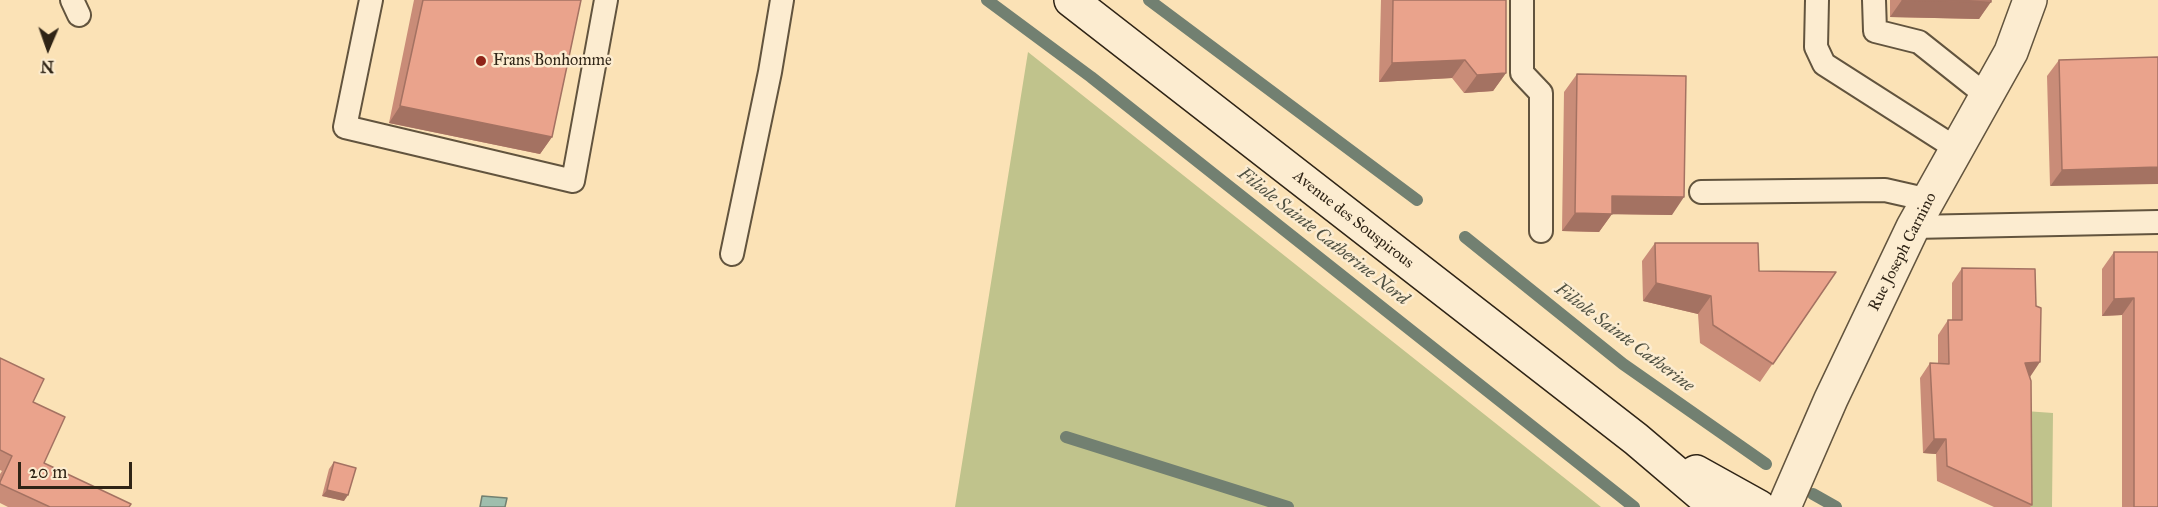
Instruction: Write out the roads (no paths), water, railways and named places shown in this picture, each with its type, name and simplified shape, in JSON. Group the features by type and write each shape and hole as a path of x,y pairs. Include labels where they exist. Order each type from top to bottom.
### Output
{"main road":[{"name":"Avenue des Souspirous","path":"1071,0 1636,439 1716,507"},
{"name":"Rue Joseph Carnino","path":"1784,507 1831,399 1921,213 2011,52 2030,0"},
{"name":"Avenue des Souspirous","path":"1636,439 1759,507"}],"lane":[{"path":"371,0 345,127 573,181 606,0"},
{"path":"732,254 770,72 782,0"},
{"path":"1522,0 1521,73 1541,93 1541,231"},
{"path":"1817,0 1816,47 1824,64 1957,149"},
{"path":"1874,0 1875,31 1919,42 1987,96"},
{"path":"1701,192 1885,190 1921,213 2158,222"}],"waterway":[{"name":"Filiole Sainte Catherine Nord","path":"987,0 1091,77 1634,507"},
{"name":"Filiole Sainte Catherine","path":"1149,0 1417,200"},
{"name":"Filiole Sainte Catherine","path":"1465,237 1623,364 1766,464"},
{"path":"1066,437 1288,507"},
{"name":"Filiole Sainte Catherine","path":"1813,494 1836,507"}],"place":[{"name":"Frans Bonhomme","path":"481,61"}]}
